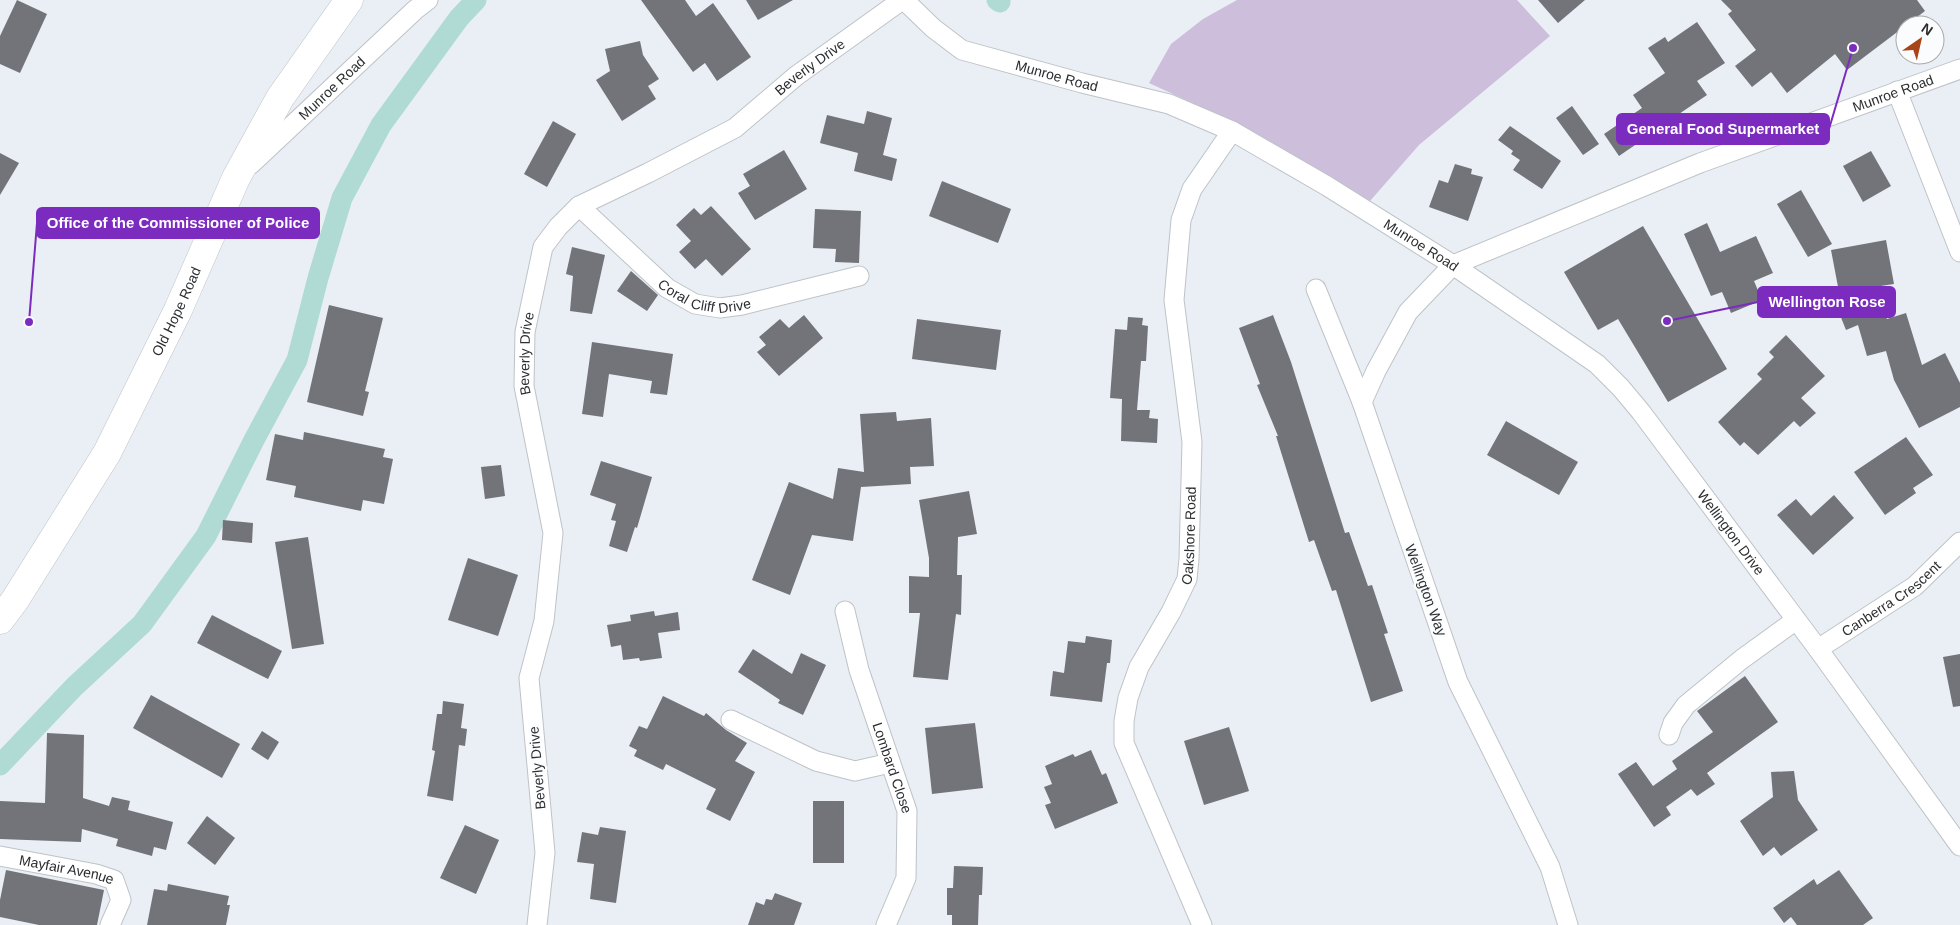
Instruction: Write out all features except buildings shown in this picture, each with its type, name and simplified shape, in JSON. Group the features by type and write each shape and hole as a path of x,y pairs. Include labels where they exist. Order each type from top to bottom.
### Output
{"main road":[{"name":"Old Hope Road","path":"0,620 15,600 107,453 178,310 236,178 280,98 346,1"}],"street":[{"name":"Munroe Road","path":"236,178 415,10 428,0"},
{"name":"Munroe Road","path":"903,0 932,28 962,50 1082,83 1170,104 1232,131 1327,186 1453,265 1700,163 1960,69"},
{"name":"Beverly Drive","path":"537,925 545,853 529,678 544,621 553,533 524,386 525,332 543,247 558,227 578,206 648,173 735,128 796,76 903,0"},
{"path":"1897,91 1960,252"},
{"name":"Oakshore Road","path":"1202,925 1124,743 1124,721 1128,698 1139,667 1171,612 1187,579 1192,498 1192,442 1174,300 1177,254 1181,220 1192,189 1232,131"},
{"name":"Coral Cliff Drive","path":"578,206 667,288 695,304 720,308 742,305 859,276"},
{"path":"1362,402 1376,371 1408,312 1453,265"},
{"name":"Wellington Drive","path":"1453,265 1597,364 1642,412 1818,649 1960,846"},
{"name":"Wellington Way","path":"1316,289 1362,402 1458,682 1550,867 1568,925"},
{"name":"Canberra Crescent","path":"1818,649 1916,586 1960,542"},
{"name":"Lombard Close","path":"844,611 859,670 907,811 906,878 886,925"},
{"path":"1669,735 1673,723 1686,705 1742,659 1796,620"},
{"path":"731,720 816,761 855,772 890,763"},
{"name":"Mayfair Avenue","path":"0,856 96,874 114,880 121,900 110,925"}],"shaded area":[{"path":"1237,0 1517,0 1550,36 1419,145 1370,201 1227,119 1149,83 1171,44 1203,19"}],"waterway":[{"path":"0,765 74,687 142,624 206,536 297,360 318,278 342,198 381,125 459,18 476,0"}],"place":[{"name":"General Food Supermarket","path":"1853,48"},
{"name":"Wellington Rose","path":"1667,321"},
{"name":"Office of the Commissioner of Police","path":"29,322"}]}
